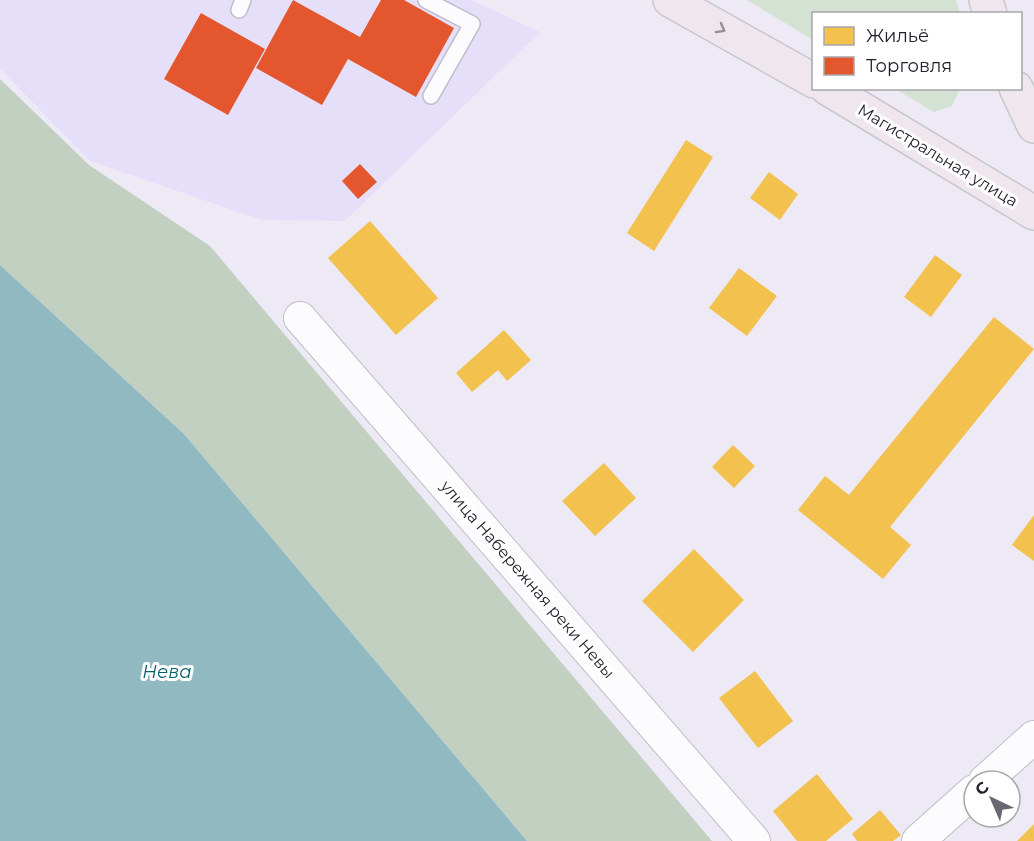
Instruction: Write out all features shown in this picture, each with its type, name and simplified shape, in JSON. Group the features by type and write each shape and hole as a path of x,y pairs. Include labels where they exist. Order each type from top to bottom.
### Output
{"main road":[{"path":"670,0 812,80"},
{"path":"1017,90 1034,126"},
{"name":"Магистральная улица","path":"834,92 1034,213"}],"street":[{"name":"улица Набережная реки Невы","path":"300,318 754,841"},
{"path":"998,769 1034,737"},
{"path":"918,841 962,802"}],"lane":[{"path":"426,0 472,24 431,96"}],"shaded area":[{"path":"0,0 471,0 540,32 345,221 262,220 90,161 0,69"}],"green space":[{"path":"747,0 956,0 960,12 812,12 812,39"},
{"path":"0,79 89,165 210,246 712,841 527,841 184,434 0,265"},
{"path":"897,90 959,90 952,106 934,112"}],"water":[{"name":"Нева","path":"0,265 184,434 527,841 0,841"}],"building: Жильё":[{"path":"686,140 713,157 654,251 627,233"},
{"path":"769,172 798,194 780,220 750,198"},
{"path":"370,221 438,298 396,335 328,258"},
{"path":"935,255 962,275 931,317 904,297"},
{"path":"739,268 777,296 747,336 709,308"},
{"path":"994,317 1034,349 890,527 911,545 883,579 798,510 825,476 849,495"},
{"path":"504,330 531,360 507,381 498,370 472,392 456,373"},
{"path":"733,445 755,466 734,488 712,467"},
{"path":"604,463 636,498 595,536 562,501"},
{"path":"1034,515 1034,561 1012,545"},
{"path":"694,549 744,600 693,652 642,601"},
{"path":"755,671 793,721 758,748 719,698"},
{"path":"817,774 853,819 826,841 797,841 773,811"},
{"path":"880,810 901,835 893,841 857,841 852,834"},
{"path":"1034,824 1034,841 1017,841"}],"building: Торговля":[{"path":"293,0 360,37 381,0 404,0 454,28 416,97 348,59 322,105 256,68"},
{"path":"201,13 265,49 228,115 164,79"},
{"path":"360,164 377,182 358,199 342,181"}]}
